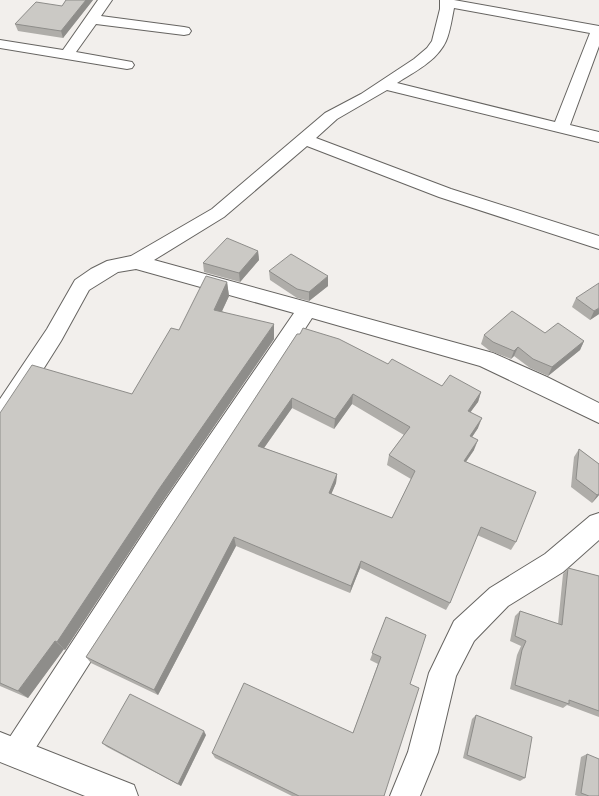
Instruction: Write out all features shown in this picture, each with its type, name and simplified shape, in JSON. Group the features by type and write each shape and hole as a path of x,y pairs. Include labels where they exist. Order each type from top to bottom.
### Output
{"street":[{"path":"67,55 92,19 100,0"},
{"path":"0,418 54,335 82,285 98,274 114,266 136,262 218,213 331,116 385,85 432,52 439,41 447,2 598,30 561,128"},
{"path":"92,19 184,31"},
{"path":"0,44 127,65"},
{"path":"385,85 599,137"},
{"path":"306,139 445,193 599,243"},
{"path":"136,262 486,359 539,383 599,414"},
{"path":"123,796 8,750 173,510 308,309"},
{"path":"405,796 423,752 443,673 464,631 500,597 554,564 599,524"}],"building":[{"path":"66,0 86,0 61,31 15,24 36,2 62,6"},
{"path":"227,238 258,251 239,273 203,263"},
{"path":"291,254 328,276 309,292 297,289 269,271"},
{"path":"206,276 227,282 214,310 274,324 159,489 57,642 55,641 18,691 0,683 0,413 32,365 132,394 171,328 179,330"},
{"path":"599,283 599,308 594,311 576,298"},
{"path":"512,311 545,333 558,323 584,341 552,367 533,359 518,347 514,351 493,342 484,335"},
{"path":"303,328 339,339 388,364 392,359 442,386 450,375 481,392 468,411 482,418 470,436 478,440 464,461 536,492 516,542 481,527 450,603 361,561 351,586 234,537 154,690 86,657 297,334 300,334","holes":["353,394 410,427 389,455 415,471 392,518 329,493 337,474 258,446 292,398 335,419"]},
{"path":"579,449 599,464 599,494 597,495 576,479"},
{"path":"568,568 599,576 599,711 569,700 569,704 515,685 522,650 526,641 515,636 520,611 562,625"},
{"path":"386,617 426,635 410,684 419,688 384,796 299,796 212,753 244,683 353,733 381,657 372,653"},
{"path":"130,694 204,731 178,784 102,743"},
{"path":"476,715 532,737 525,778 467,755"},
{"path":"587,754 599,759 599,796 589,796 581,793"}]}
